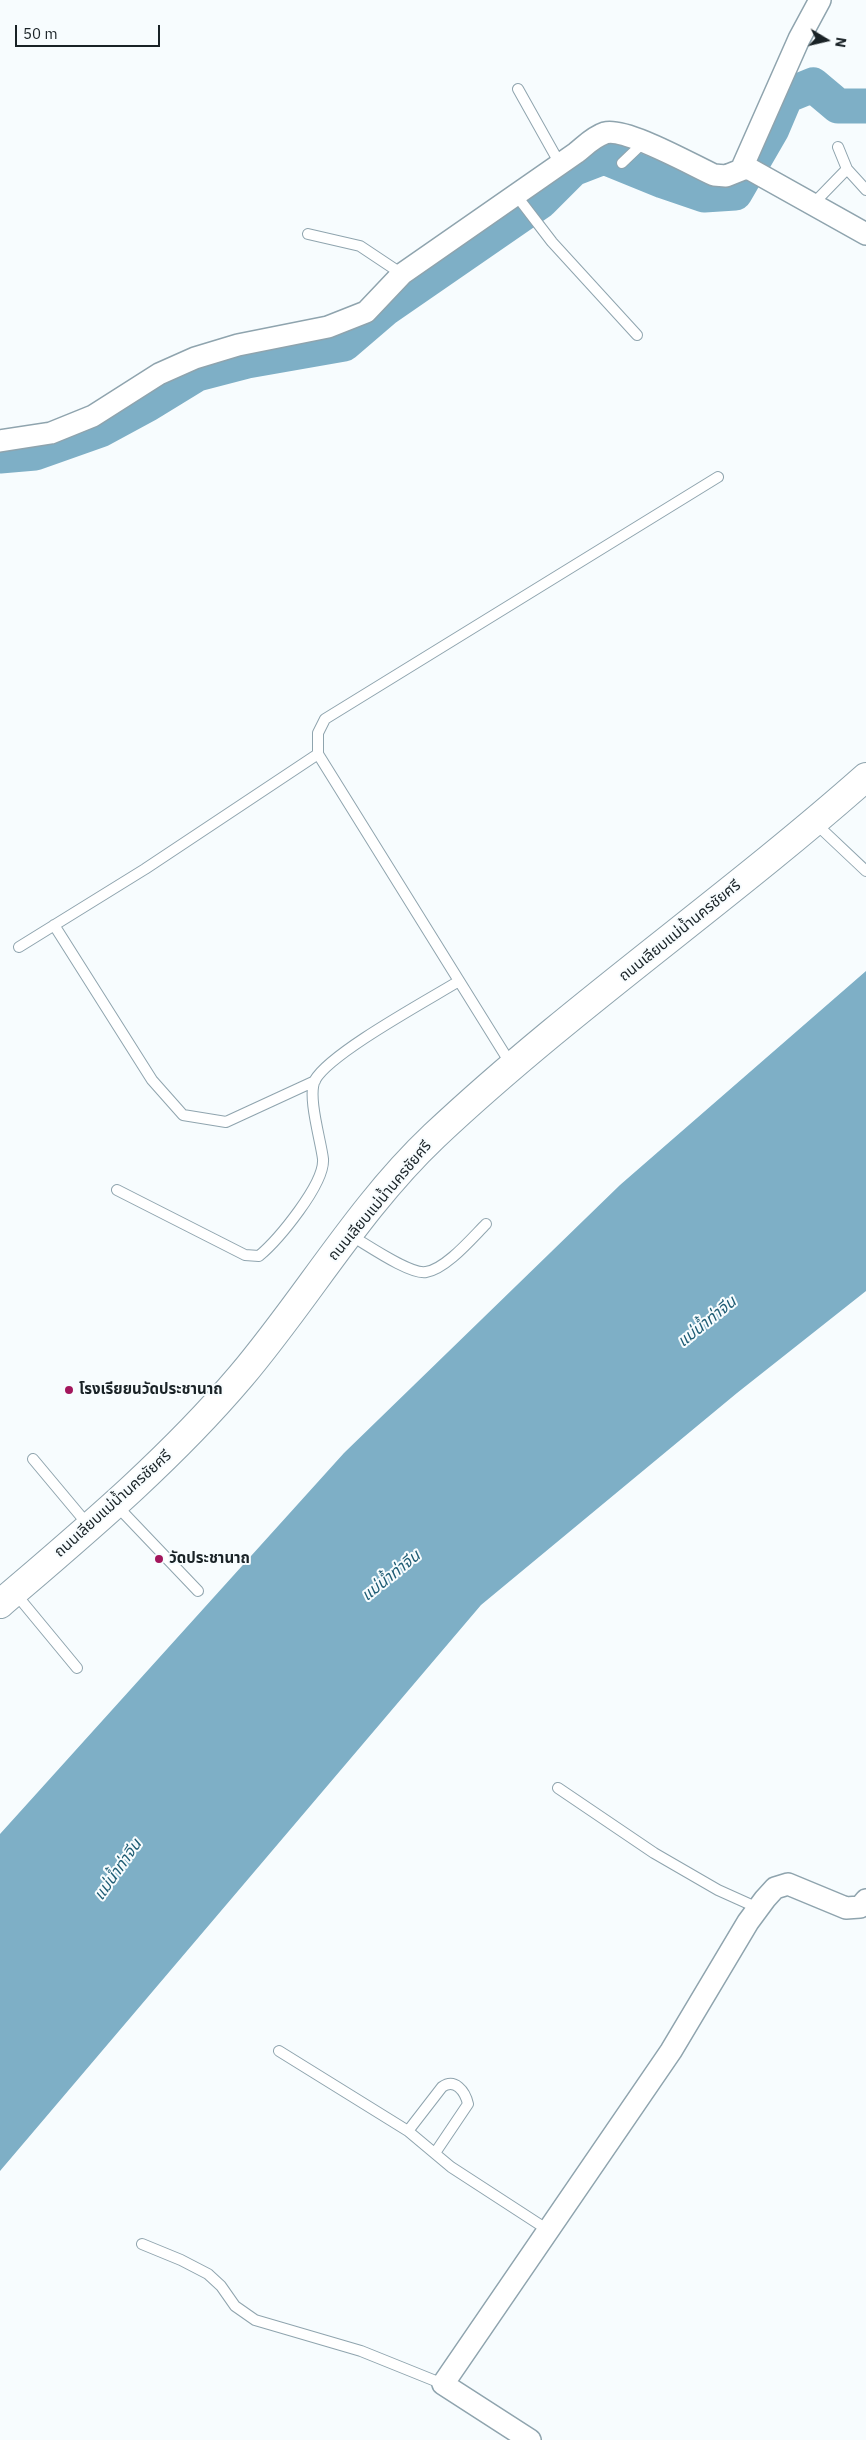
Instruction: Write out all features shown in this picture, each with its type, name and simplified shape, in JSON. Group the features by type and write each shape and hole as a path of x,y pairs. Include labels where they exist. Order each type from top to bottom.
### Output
{"main road":[{"name":"ถนนเลียบแม่น้ำนครชัยศรี","path":"7,1598 144,1479 198,1424 243,1373 379,1196 432,1138 512,1067 814,822 866,777"}],"street":[{"path":"752,172 815,2"},
{"path":"0,440 51,433 93,416 159,374 195,358 238,345 328,327 350,320 366,312 402,274 519,200 560,164 595,137 606,132 616,132 714,175 726,176 752,172 866,234"},
{"path":"530,2440 442,2384 675,2046 758,1908 774,1888 788,1884 846,1908 860,1907 866,1900"}],"lane":[{"path":"518,88 560,164"},
{"path":"625,161 641,144"},
{"path":"838,147 846,169 866,190"},
{"path":"812,204 846,169"},
{"path":"519,200 545,234 637,335"},
{"path":"308,234 360,246 402,274"},
{"path":"512,1067 318,754 318,733 325,719 718,477"},
{"path":"19,947 145,869 318,754"},
{"path":"814,822 866,871"},
{"path":"54,925 152,1080 183,1115 226,1122 315,1081 336,1058 459,981"},
{"path":"117,1190 245,1255 259,1256 271,1246 318,1183 323,1161 314,1105 315,1081"},
{"path":"349,1235 411,1270 426,1273 442,1266 486,1224"},
{"path":"34,1459 90,1527"},
{"path":"116,1504 198,1591"},
{"path":"7,1598 77,1668"},
{"path":"558,1788 654,1853 718,1890 758,1908"},
{"path":"279,2051 408,2131 451,2167 548,2230"},
{"path":"408,2131 442,2087 448,2083 462,2089 468,2104 435,2153"},
{"path":"142,2244 181,2260 208,2274 221,2286 238,2310 255,2320 361,2352 442,2384"}],"water":[{"name":"แม่น้ำท่าจีน","path":"866,971 866,1291 737,1393 481,1605 0,2171 0,1834 344,1453 620,1185"}],"waterway":[{"path":"0,456 35,453 100,430 197,374 247,361 344,344 386,308 541,201 573,169 604,157 704,195 735,193 772,129 786,96 813,85 838,106 866,106"}],"place":[{"name":"โรงเรียยนวัดประชานาถ","path":"69,1390"},
{"name":"วัดประชานาถ","path":"159,1559"}]}
